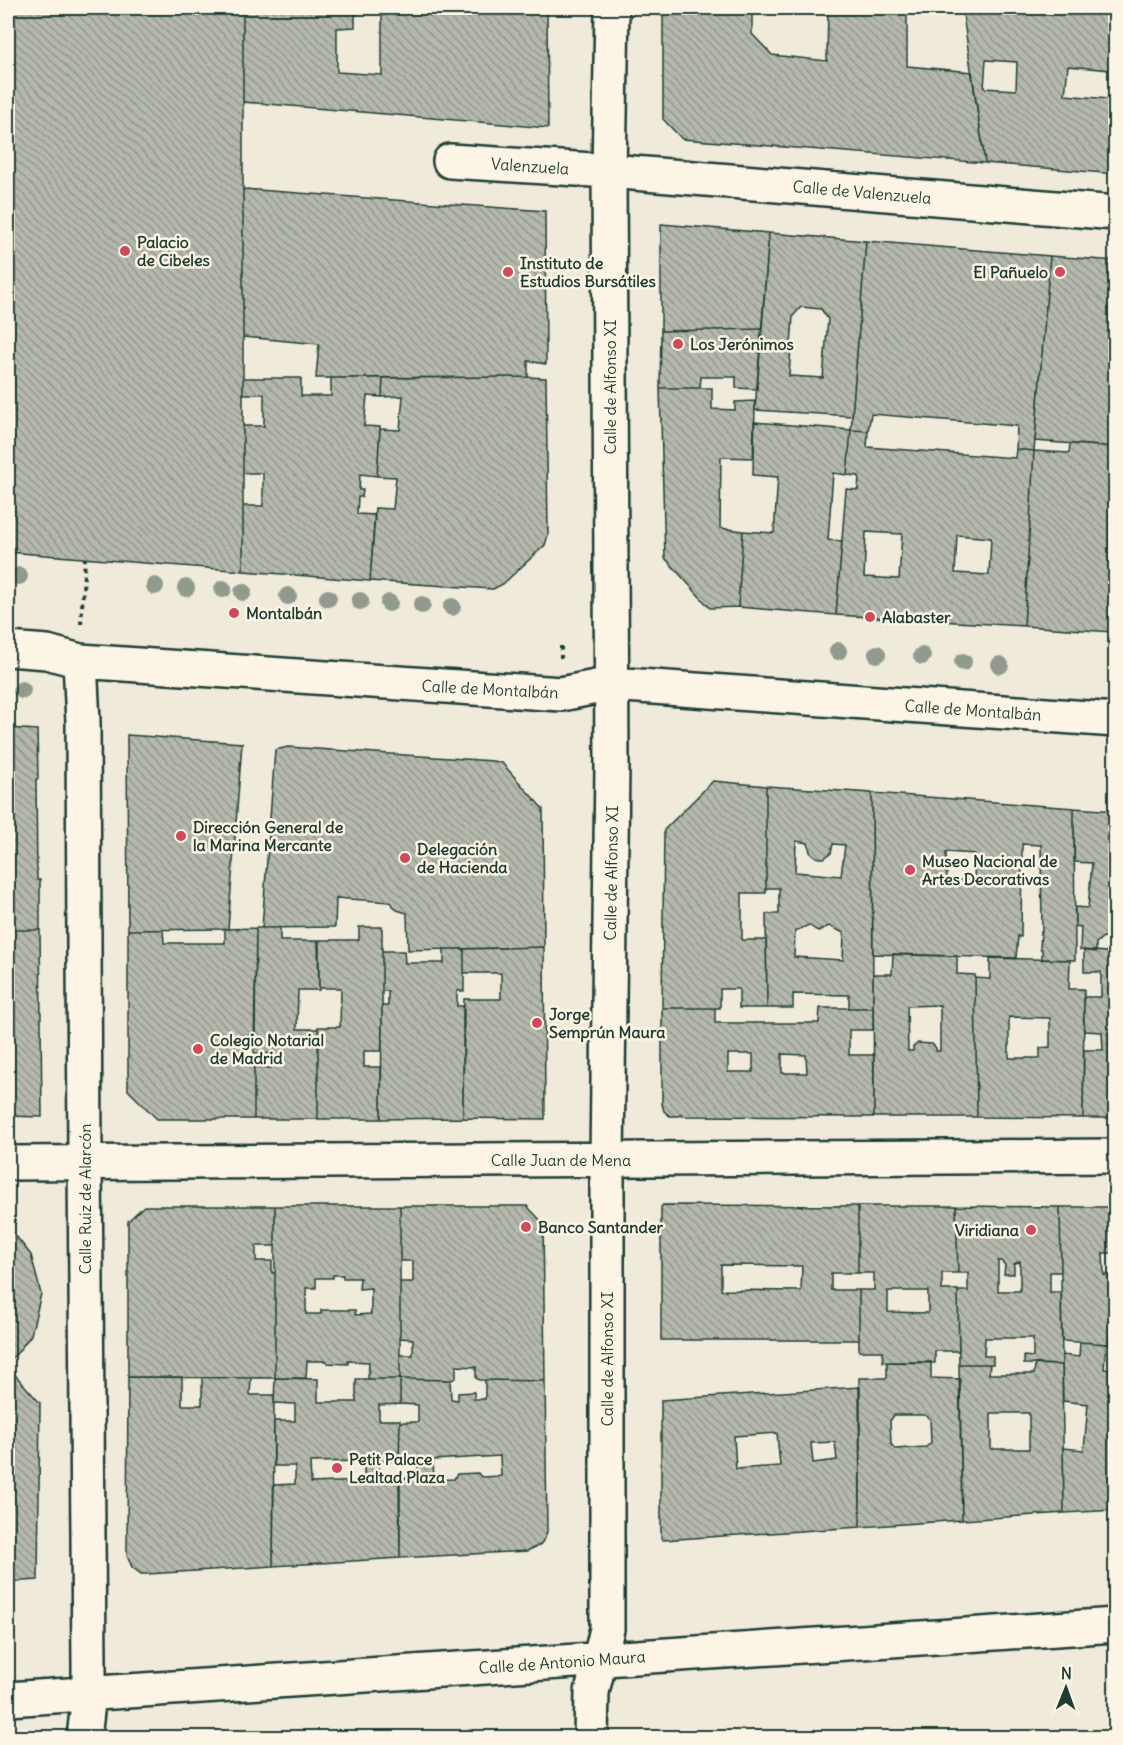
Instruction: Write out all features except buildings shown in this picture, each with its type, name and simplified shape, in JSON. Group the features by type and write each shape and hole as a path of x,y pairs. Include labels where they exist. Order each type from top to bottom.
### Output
{"street":[{"name":"Calle de Alfonso XI","path":"591,1737 592,1692 607,1629 607,1159 611,684 609,171 612,8"},
{"name":"Valenzuela","path":"450,161 609,171"},
{"name":"Calle de Valenzuela","path":"609,171 1116,213"},
{"name":"Calle de Montalbán","path":"8,649 46,652 80,661 561,694 611,684 1116,720"},
{"name":"Calle Ruiz de Alarcón","path":"80,661 83,722 89,1694 84,1737"},
{"name":"Calle Juan de Mena","path":"8,1163 1116,1156"},
{"name":"Calle de Antonio Maura","path":"8,1699 1116,1625"}],"path":[{"path":"80,661 85,558"}],"place":[{"name":"Palacio de Cibeles","path":"125,251"},
{"name":"Instituto de Estudios Bursátiles","path":"508,272"},
{"name":"El Pañuelo","path":"1060,272"},
{"name":"Los Jerónimos","path":"678,344"},
{"name":"Montalbán","path":"234,613"},
{"name":"Alabaster","path":"870,617"},
{"name":"Dirección General de la Marina Mercante","path":"181,836"},
{"name":"Delegación de Hacienda","path":"405,858"},
{"name":"Museo Nacional de Artes Decorativas","path":"910,870"},
{"name":"Jorge Semprún Maura","path":"537,1023"},
{"name":"Colegio Notarial de Madrid","path":"198,1049"},
{"name":"Banco Santander","path":"526,1227"},
{"name":"Viridiana","path":"1031,1230"},
{"name":"Petit Palace Lealtad Plaza","path":"337,1468"}]}
